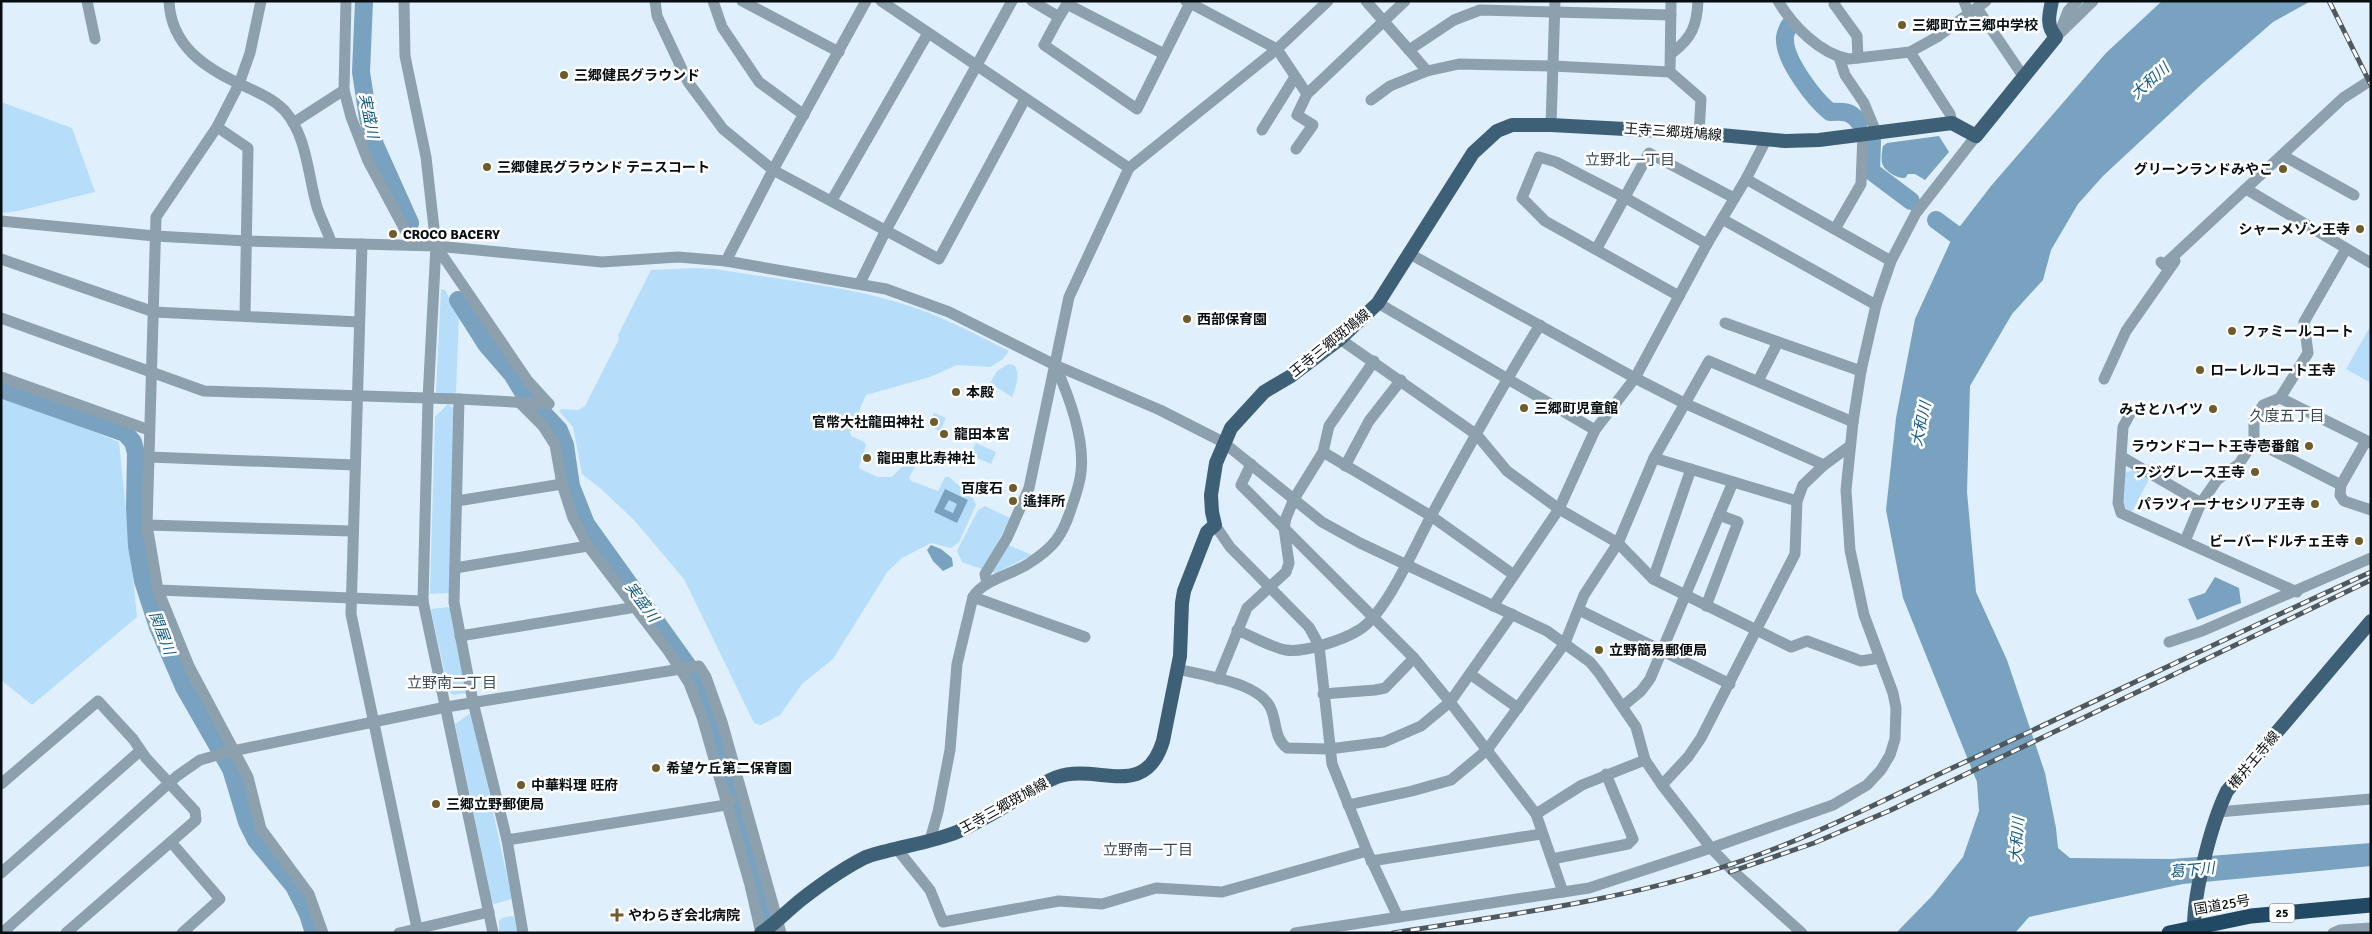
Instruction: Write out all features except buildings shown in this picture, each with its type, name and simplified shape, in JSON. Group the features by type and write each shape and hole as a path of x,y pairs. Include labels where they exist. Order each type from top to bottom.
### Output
{"highway":[{"name":"国道25号","path":"2171,932 2251,916 2371,905"}],"main road":[{"path":"1952,123 1976,136 2022,76 2058,34 2050,31 2048,20 2052,1"},
{"name":"王寺三郷斑鳩線","path":"770,928 804,898 863,858 955,833 988,817 1043,783 1057,777 1085,773 1131,777 1140,774 1150,766 1160,751 1178,668 1184,591 1207,532 1215,525 1211,495 1216,462 1223,442 1231,428 1264,392 1291,376 1340,339 1378,303 1473,153 1486,139 1497,131 1512,125 1551,125 1699,133 1766,140 1819,140 1952,123"},
{"name":"椿井王寺線","path":"2194,927 2194,906 2218,812 2234,782 2371,621"}],"street":[{"path":"88,1 95,39"},
{"path":"169,1 170,12 180,40 201,63 269,98 284,110 293,123 304,152 318,208 331,242"},
{"path":"261,1 250,53 239,84 216,127 156,217 147,525 158,590 189,666 231,752 248,778 262,829 309,894 323,933"},
{"path":"346,1 344,90 351,117 368,161 413,245"},
{"path":"404,1 405,56 426,157 436,246 428,399 424,601 493,933"},
{"path":"655,1 657,16 688,82 722,129 773,170 939,259 1025,99"},
{"path":"713,1 722,27 758,82 804,115"},
{"path":"742,1 839,52"},
{"path":"726,260 866,1"},
{"path":"881,1 1129,168"},
{"path":"860,283 886,230 1012,1"},
{"path":"1032,1 1058,17"},
{"path":"988,584 985,574 1007,538 1029,488 1069,297 1129,168 1277,49 1328,1"},
{"path":"1366,1 1427,70"},
{"path":"1296,149 1313,125 1297,115 1307,94 1405,1"},
{"path":"1670,72 1672,52 1671,1"},
{"path":"1672,52 1685,43 1697,20 1698,1"},
{"path":"1778,1 1786,15 1818,45 1839,57 1858,58 1910,52 1937,37 1977,8"},
{"path":"1835,1 1834,4 1857,36 1858,58"},
{"path":"1964,1 1977,8 2022,76"},
{"path":"2058,34 2068,11 2077,1"},
{"path":"2058,34 2093,1"},
{"path":"1164,54 1067,4 1058,17 1044,46 1137,109 1164,54 1189,2 1277,49 1307,94"},
{"path":"1409,50 1454,20 1480,10 1555,6 1671,15"},
{"path":"1551,125 1555,6"},
{"path":"832,200 928,33"},
{"path":"1910,52 1950,114 1952,123"},
{"path":"1835,229 1861,184 1870,133 1864,103 1845,75 1839,57"},
{"path":"1370,100 1390,86 1427,70 1459,64 1553,66 1670,72 1701,99 1699,133"},
{"path":"1262,130 1295,77"},
{"path":"2161,262 2164,265 2194,238 2343,98 2371,80"},
{"path":"293,123 344,90"},
{"path":"216,127 248,148 245,316"},
{"path":"1295,933 1589,888 1833,805 1867,785 1880,770 1890,755 1897,724 1893,693 1864,615 1850,550 1846,490 1853,422 1861,372 1876,305 1892,261 1916,212 1976,136"},
{"path":"1493,606 1559,509 1595,430 1635,378 1707,244 1746,179 1766,140"},
{"path":"1597,248 1649,154 1734,198"},
{"path":"2282,155 2354,195"},
{"path":"1679,296 1545,220 1522,198 1539,157 1556,162 1624,197 1707,244"},
{"path":"1746,179 1892,261"},
{"path":"2246,190 2371,263"},
{"path":"1722,219 1876,305"},
{"path":"1,221 155,236 247,241 436,246 602,262 678,257 726,260 886,289 949,312 1055,365 1160,410 1223,442 1322,522 1360,544 1512,614 1547,631 1565,643 1590,662 1623,706 1636,727 1645,760 1711,848 1733,871 1802,933"},
{"path":"2104,379 2126,331 2164,273 2194,238"},
{"path":"362,244 351,614 418,931"},
{"path":"1,318 204,391 459,399 523,403 542,402 549,404 528,380 436,246"},
{"path":"2185,541 2201,503 2217,480 2239,464 2254,442 2254,420 2263,405 2280,398 2308,353 2304,322 2346,249"},
{"path":"1410,254 1684,403 1824,465"},
{"path":"1,259 154,312 359,322"},
{"path":"1378,303 1595,430"},
{"path":"1725,323 1861,372"},
{"path":"1237,630 1286,650 1295,650 1346,637 1360,630 1374,617 1478,435 1507,378 1540,325"},
{"path":"1340,339 1478,435 1507,471 1559,509 1618,543 1653,579 1791,647 1807,641 1861,661 1880,658"},
{"path":"1758,381 1778,342"},
{"path":"1218,679 1247,608 1286,572 1288,563 1284,528 1294,499 1323,452 1329,426 1374,361"},
{"path":"1348,805 1451,780 1487,750 1565,643 1584,595 1618,543 1654,458 1709,361 1853,422"},
{"path":"930,840 938,812 950,750 957,664 973,597 978,589 1019,570 1056,542 1064,529 1082,472 1081,456 1070,398 1055,365"},
{"path":"1,377 149,430"},
{"path":"1345,466 1369,421 1401,380"},
{"path":"2280,398 2368,442 2341,485 2340,495 2344,501 2371,510"},
{"path":"459,399 454,602 473,702 507,840 523,933"},
{"path":"523,403 543,426 555,445 562,484 573,518 588,546 683,670 702,717 728,802 750,885 770,928"},
{"path":"2131,412 2123,427 2118,504 2120,513 2297,592"},
{"path":"2254,442 2341,485"},
{"path":"1662,785 1688,757 1701,738 1795,554 1797,501 1803,485 1824,465 1850,446"},
{"path":"1323,452 1431,516 1514,575"},
{"path":"149,457 355,465"},
{"path":"2122,457 2201,503"},
{"path":"1654,458 1797,501"},
{"path":"1251,464 1240,485 1414,658 1536,814 1563,892"},
{"path":"1653,579 1691,469"},
{"path":"1623,706 1641,691 1650,679 1734,482"},
{"path":"456,502 562,484"},
{"path":"1706,606 1738,522 1719,515"},
{"path":"147,525 352,531"},
{"path":"1215,525 1230,547 1308,627 1319,645 1332,764 1369,856 1398,917"},
{"path":"455,568 588,546"},
{"path":"2168,642 2202,631 2297,592 2371,558"},
{"path":"158,590 424,601"},
{"path":"973,597 1085,637"},
{"path":"460,636 636,607"},
{"path":"1579,610 1662,653 1730,684"},
{"path":"1178,668 1244,686 1264,697 1272,710 1278,738 1287,748 1329,749 1384,742 1421,726 1450,702 1512,614"},
{"path":"1324,694 1385,688 1414,658"},
{"path":"2,933 177,776 200,760 446,707 699,666 722,722 742,795 770,928"},
{"path":"1470,674 1518,708"},
{"path":"1,784 98,701 133,739 143,755 195,811 196,820 66,933"},
{"path":"1,872 143,755"},
{"path":"1536,814 1582,785 1645,760"},
{"path":"1552,859 1628,844 1633,839 1606,774"},
{"path":"507,840 728,802 742,795"},
{"path":"2218,812 2371,800"},
{"path":"897,849 930,890 943,922 1059,901 1102,904 1156,888 1222,892 1369,856 1542,834"},
{"path":"171,842 220,899 182,933"},
{"path":"399,933 418,931 489,912"},
{"path":"2333,933 2340,930 2371,928"}],"shaded area":[{"path":"1,102 72,128 95,192 18,211 1,213"},
{"path":"715,269 808,283 878,297 900,303 955,324 1009,351 1003,359 990,367 957,365 930,377 866,395 850,432 851,436 864,442 866,445 860,469 878,477 892,477 913,456 916,456 919,459 909,478 911,481 938,491 945,477 949,477 973,498 976,505 959,542 951,548 931,543 902,558 888,571 833,659 802,684 780,715 761,725 754,723 684,579 634,520 582,474 573,427 559,411 561,409 578,410 585,406 651,270"},
{"path":"441,289 445,290 459,315 456,392 453,395 436,392"},
{"path":"2371,325 2371,383 2346,369"},
{"path":"1008,364 1014,365 1017,372 1016,385 1012,397 990,383 997,371"},
{"path":"1,394 119,442 137,617 32,705 1,680"},
{"path":"448,404 456,410 449,593 430,594 435,417"},
{"path":"934,413 946,418 940,431 928,426"},
{"path":"976,443 996,452 991,464 970,455"},
{"path":"2133,470 2149,479 2132,512 2127,510 2124,504 2125,473"},
{"path":"985,506 1010,518 984,570 962,562 957,551 978,510"},
{"path":"1008,545 1032,555 996,573 990,571"},
{"path":"450,608 466,693 454,695 449,692 431,611 432,609"},
{"path":"469,714 472,714 512,899 494,904 455,724"},
{"path":"514,917 518,933 499,933 499,921 502,918"}],"water":[{"path":"2162,1 2311,1 2273,22 2204,82 2103,176 2078,204 2051,250 2043,280 2012,314 1970,386 1967,492 1976,592 2007,660 2045,773 2058,848 2070,858 2172,859 2371,843 2371,866 2183,884 2029,917 2015,933 1896,933 1932,896 1963,857 1979,811 1977,782 1903,598 1886,510 1896,418 1915,319 1954,234 1991,186 2106,53"},
{"path":"1939,136 1949,152 1925,180 1915,174 1908,174 1905,178 1899,177 1888,172 1883,166 1882,150 1883,146 1887,143"},
{"path":"945,489 968,500 957,523 934,512","holes":["949,500 957,504 953,513 944,509"]},
{"path":"931,545 941,549 952,558 953,566 943,571 933,561 927,550"},
{"path":"2215,577 2239,588 2241,603 2197,620 2188,599 2205,593"}],"waterway":[{"name":"実盛川","path":"364,1 361,72 368,118 375,145 410,223"},
{"path":"1789,26 1785,37 1786,49 1795,69 1809,89 1830,112 1846,112 1859,122"},
{"path":"1872,141 1871,171 1911,201"},
{"path":"1936,220 1974,248"},
{"name":"実盛川","path":"458,300 486,344 512,374 523,392 559,430 565,445 571,486 586,524 695,676 719,746 772,933"},
{"name":"関屋川","path":"1,389 125,433 133,442 136,453 135,507 137,546 143,581 158,627 184,687 231,769 247,822 256,840 294,886 308,914 314,933"}],"railway":[{"path":"2329,1 2371,85"},
{"path":"1393,933 1605,898 1688,878 1759,855 1848,817 2371,572"},
{"path":"1730,872 1814,843 1891,810 2371,580"}],"place":[{"name":"三郷町立三郷中学校","path":"1902,25"},
{"name":"三郷健民グラウンド","path":"564,75"},
{"name":"三郷健民グラウンド テニスコート","path":"487,167"},
{"name":"グリーンランドみやこ","path":"2283,169"},
{"name":"シャーメゾン王寺","path":"2360,229"},
{"name":"CROCO BACERY","path":"393,234"},
{"name":"西部保育園","path":"1187,319"},
{"name":"ファミールコート","path":"2232,331"},
{"name":"ローレルコート王寺","path":"2200,370"},
{"name":"本殿","path":"956,392"},
{"name":"三郷町児童館","path":"1524,408"},
{"name":"みさとハイツ","path":"2213,409"},
{"name":"官幣大社龍田神社","path":"934,422"},
{"name":"龍田本宮","path":"944,434"},
{"name":"ラウンドコート王寺壱番館","path":"2309,446"},
{"name":"龍田恵比寿神社","path":"867,458"},
{"name":"フジグレース王寺","path":"2255,472"},
{"name":"百度石","path":"1013,488"},
{"name":"遙拝所","path":"1013,501"},
{"name":"パラツィーナセシリア王寺","path":"2315,504"},
{"name":"ビーバードルチェ王寺","path":"2359,541"},
{"name":"立野簡易郵便局","path":"1599,650"},
{"name":"希望ケ丘第二保育園","path":"656,768"},
{"name":"中華料理 旺府","path":"521,785"},
{"name":"三郷立野郵便局","path":"436,804"},
{"name":"やわらぎ会北病院","path":"617,915"}],"district":[{"name":"立野北一丁目","path":"1630,160"},
{"name":"久度五丁目","path":"2287,416"},
{"name":"立野南二丁目","path":"452,683"},
{"name":"立野南一丁目","path":"1148,850"}],"water label":[{"name":"大和川","path":"2150,81"},
{"name":"大和川","path":"1921,424"},
{"name":"大和川","path":"2017,840"},
{"name":"葛下川","path":"2192,870"}]}
